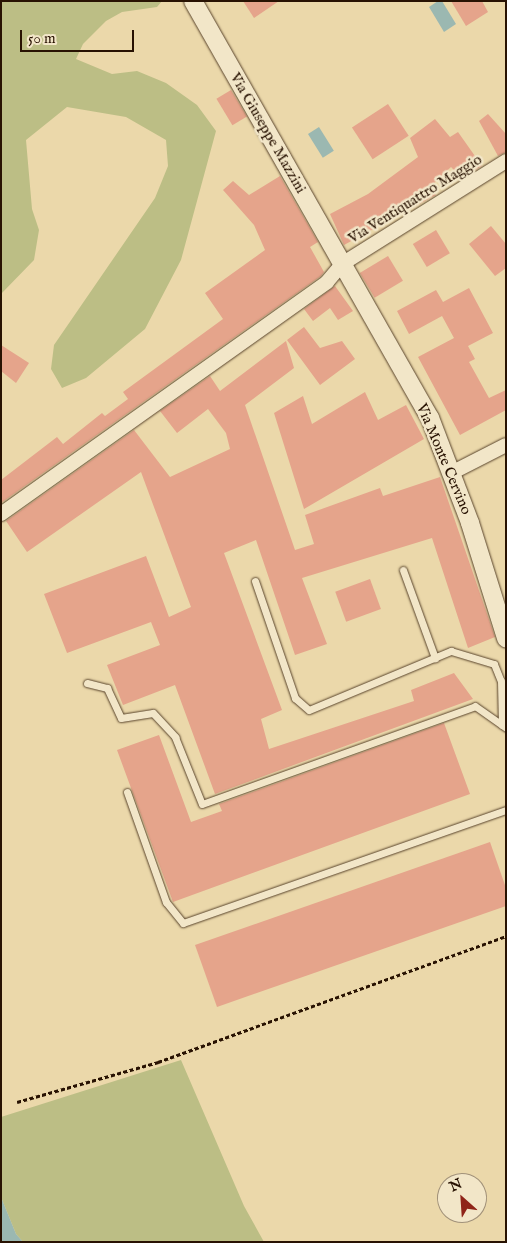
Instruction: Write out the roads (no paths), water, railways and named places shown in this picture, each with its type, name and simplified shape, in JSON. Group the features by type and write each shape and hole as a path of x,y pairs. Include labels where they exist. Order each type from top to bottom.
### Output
{"street":[{"name":"Via Giuseppe Mazzini","path":"194,1 342,264"},
{"name":"Via Ventiquattro Maggio","path":"1,514 327,282 342,264 506,161"},
{"name":"Via Monte Cervino","path":"342,264 430,418 453,472 506,638"},
{"path":"453,472 506,445"}],"lane":[{"path":"403,570 435,658"},
{"path":"255,582 295,698 309,710 451,651 494,664 501,681 504,727"},
{"path":"87,683 107,688 121,718 153,713 175,737 202,804 474,706 504,727"},
{"path":"127,792 166,902 183,923 506,810"}],"water":[{"path":"438,1 442,1 456,24 444,32 429,7"},
{"path":"319,127 334,151 323,158 308,134"},
{"path":"1,1197 16,1234 23,1242 1,1242"}]}
